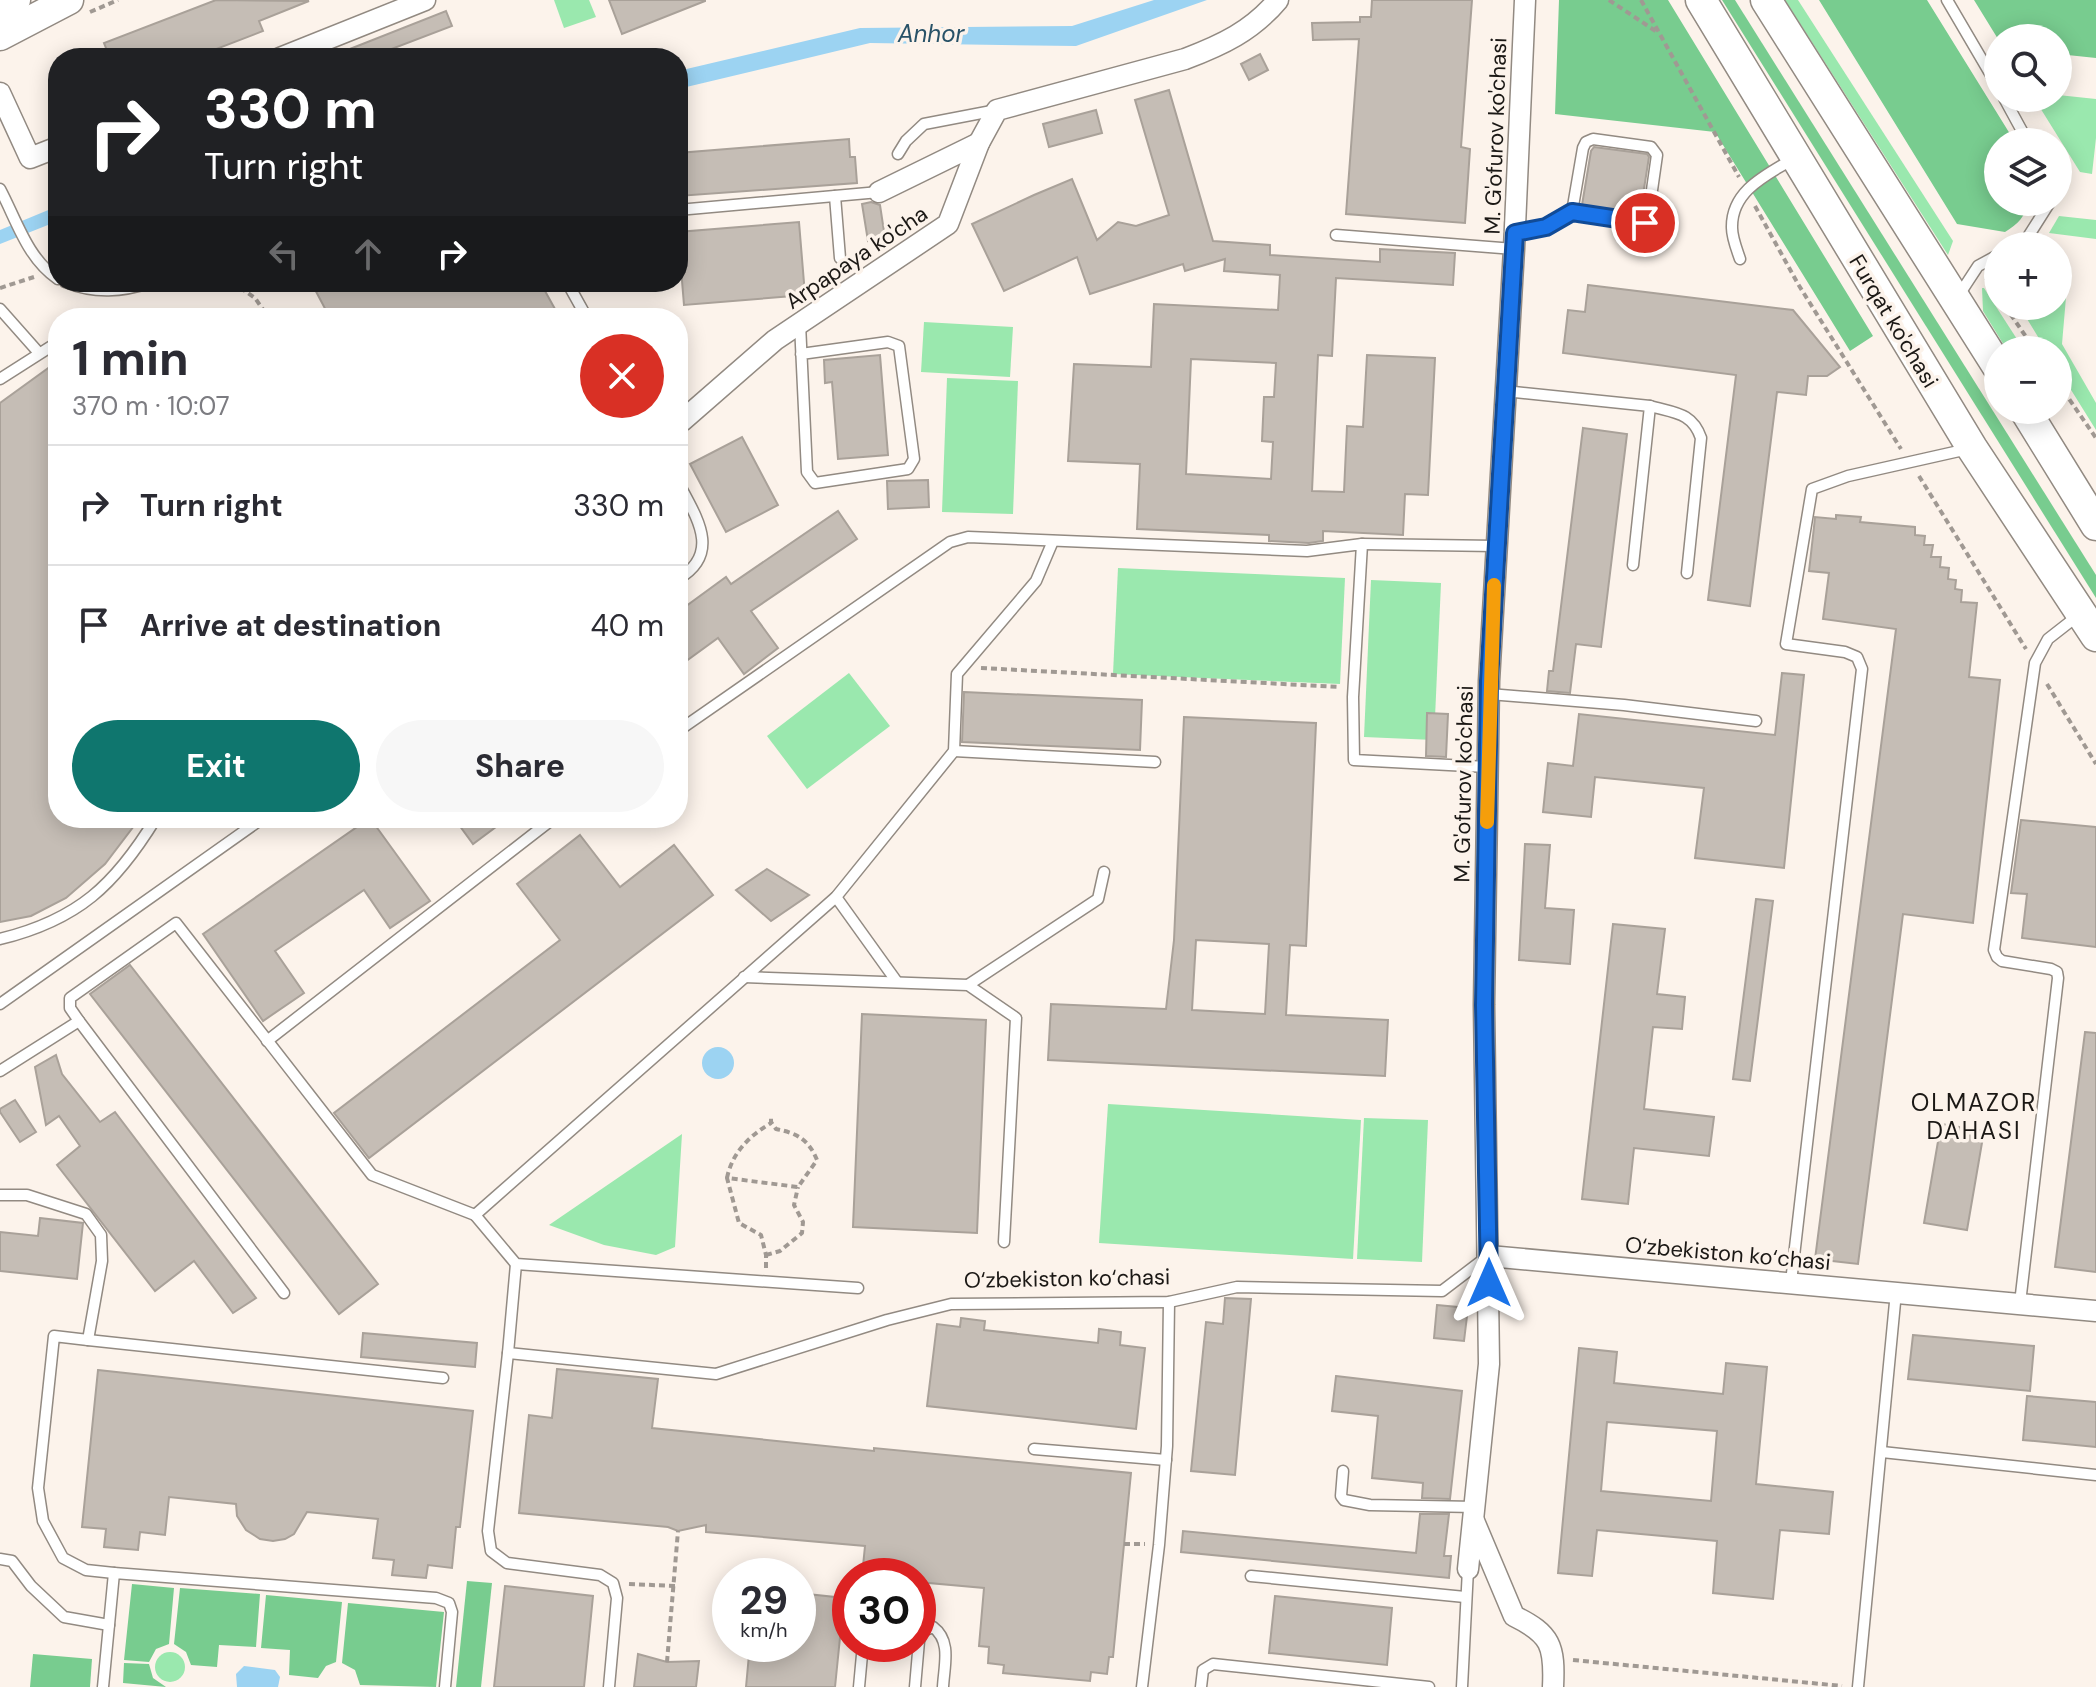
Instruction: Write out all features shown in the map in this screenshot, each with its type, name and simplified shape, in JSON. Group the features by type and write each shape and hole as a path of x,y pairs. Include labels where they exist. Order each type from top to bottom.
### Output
{"main road":[{"path":"0,9 16,0"},
{"path":"0,36 69,0"},
{"name":"Furqat ko'chasi","path":"1701,0 1972,448 2089,624"},
{"path":"1766,0 1984,345"},
{"path":"2034,424 2096,525"}],"street":[{"path":"305,48 425,0"},
{"path":"997,110 1199,53 1248,30 1278,0"},
{"name":"M. G'ofurov ko'chasi","path":"1468,1569 1489,1364 1484,1005 1487,767 1495,546 1515,241 1525,0"},
{"path":"0,93 30,158 48,151"},
{"name":"Arpapaya ko'cha","path":"688,416 775,340 948,224 979,143 997,110"},
{"path":"879,192 979,143"},
{"name":"O‘zbekiston ko‘chasi","path":"1489,1256 2096,1311"},
{"name":"M. G'ofurov ko'chasi","path":"1474,1514 1514,1616 1541,1629 1554,1658"},
{"path":"1553,1687 1554,1658"}],"lane":[{"path":"1947,0 1984,63"},
{"path":"898,154 906,141 924,124 997,110"},
{"path":"1336,235 1515,241 1572,212 1645,223 1657,155 1655,151 1651,147 1593,139 1586,142 1572,212"},
{"path":"1740,259 1731,231 1733,214 1746,189 1795,158"},
{"path":"0,189 26,242 48,270"},
{"path":"688,209 879,192"},
{"path":"835,196 840,258"},
{"path":"1956,300 1978,266 1984,263"},
{"path":"0,309 39,353"},
{"path":"800,324 801,354 807,472 815,483 908,469 914,459 899,346 888,342 801,354"},
{"path":"0,379 48,348"},
{"path":"1505,391 1650,406 1684,416 1696,425 1701,438 1687,573"},
{"path":"1633,565 1650,406"},
{"path":"1791,1282 1862,669 1857,657 1845,652 1786,644 1812,489 1848,476 1972,448"},
{"path":"688,501 703,529 702,549 688,574"},
{"path":"688,724 950,542 968,537 1307,551 1362,544 1495,546"},
{"path":"475,1215 836,897 954,751 957,674 1036,581 1053,541"},
{"path":"1362,544 1354,687 1354,760 1487,767"},
{"path":"2020,1303 2058,978 2057,972 2051,969 2002,961 1994,950 2035,663 2048,639 2089,624"},
{"path":"1489,694 1624,705 1756,721"},
{"path":"954,751 1155,762"},
{"path":"0,939 60,920 107,885 150,828"},
{"path":"0,1002 249,828"},
{"path":"267,1041 541,828"},
{"path":"968,985 1098,899 1104,872"},
{"path":"836,897 897,982"},
{"path":"284,1293 70,1008 70,998 176,923 372,1175 475,1215 516,1264 488,1531 491,1551 507,1563 600,1575 613,1583 617,1598 609,1687"},
{"path":"744,977 968,985 1016,1018 1004,1242"},
{"path":"0,1071 79,1021"},
{"path":"0,1195 27,1195 86,1214 101,1235 102,1261 88,1340"},
{"name":"O‘zbekiston ko‘chasi","path":"508,1353 716,1374 887,1320 951,1304 1169,1302 1237,1287 1442,1291 1489,1256"},
{"path":"516,1264 858,1288"},
{"path":"1857,1687 1896,1292"},
{"path":"1142,1687 1166,1460 1169,1302"},
{"path":"443,1378 54,1336 38,1488 43,1521 63,1558 86,1570 436,1598 449,1603 452,1612 445,1687"},
{"path":"1034,1449 1166,1460"},
{"path":"1882,1452 2096,1475"},
{"path":"1343,1471 1341,1496 1344,1500 1474,1514"},
{"path":"0,1559 12,1561 31,1586 64,1617 109,1625"},
{"path":"1462,1687 1468,1569"},
{"path":"103,1687 114,1573"},
{"path":"1251,1576 1465,1597"},
{"path":"915,1687 919,1641 923,1631 933,1627 942,1634 946,1643 943,1687"},
{"path":"859,1687 861,1662"},
{"path":"1201,1687 1203,1670 1213,1664 1429,1687"}],"path":[{"path":"1609,0 1659,33"},
{"path":"1641,0 1798,284 2096,764"},
{"path":"0,288 48,277"},
{"path":"246,292 262,308"},
{"path":"2072,403 2096,438"},
{"path":"963,668 1354,687"},
{"path":"766,1255 780,1251 802,1233 803,1222 794,1205 798,1187 817,1160 811,1146 794,1132 776,1129 771,1119 753,1134 731,1160 727,1178 739,1223 761,1235 766,1255 767,1283"},
{"path":"727,1178 798,1187"},
{"path":"667,1662 678,1531"},
{"path":"613,1583 675,1586"},
{"path":"1554,1658 1857,1687"}],"green space":[{"path":"554,0 589,0 596,17 564,28"},
{"path":"1559,0 1668,0 1873,336 1850,351 1715,132 1555,114"},
{"path":"1722,0 1735,0 1984,397 1984,419"},
{"path":"1785,0 1798,0 1953,241 1948,255"},
{"path":"1819,0 1927,0 1984,92 1984,112 1996,112 2006,128 1984,128 1984,216 2022,216 2005,232 1957,224"},
{"path":"1974,0 2096,0 2096,58 2072,55 2072,24 1989,24"},
{"path":"2072,96 2096,99 2092,174 2080,172 2072,159 2072,128 2053,128 2043,112 2072,112"},
{"path":"2059,216 2096,220 2096,239 2072,236 2072,232 2050,232"},
{"path":"1989,320 2005,320 2015,336 1998,336"},
{"path":"2028,320 2064,320 2063,336 2037,336"},
{"path":"924,322 1013,327 1010,377 921,372"},
{"path":"2072,361 2096,403 2096,430 2072,391"},
{"path":"947,378 1018,381 1013,514 942,512"},
{"path":"1987,424 2001,424 2096,575 2096,598"},
{"path":"1118,568 1345,578 1340,684 1113,674"},
{"path":"1371,580 1441,583 1434,740 1364,737"},
{"path":"849,673 890,726 807,789 767,736"},
{"path":"1108,1104 1361,1120 1353,1259 1099,1243"},
{"path":"1364,1118 1428,1120 1422,1262 1357,1259"},
{"path":"682,1134 675,1247 656,1255 604,1245 549,1225"},
{"path":"467,1581 492,1583 481,1687 456,1687"},
{"path":"132,1584 174,1588 169,1644 156,1649 149,1662 124,1660"},
{"path":"180,1588 260,1594 256,1647 219,1645 217,1667 191,1665 186,1652 174,1644"},
{"path":"266,1595 342,1602 336,1662 326,1666 318,1678 289,1675 290,1650 261,1648"},
{"path":"348,1603 444,1612 436,1687 360,1685 355,1670 342,1663"},
{"path":"170,1652 176,1653 184,1661 184,1673 176,1681 170,1682 164,1681 156,1673 155,1667 156,1661 164,1653"},
{"path":"33,1654 92,1659 90,1687 30,1687"},
{"path":"124,1663 149,1664 153,1678 166,1687 123,1683"}],"water":[{"name":"Anhor","path":"1154,0 1207,0 1076,46 870,43 688,87 688,69 860,28 1072,26"},
{"path":"48,210 48,225 0,244 0,230"},
{"path":"718,1047 730,1051 734,1063 730,1075 718,1079 706,1075 702,1063 706,1051"},
{"path":"244,1666 275,1670 280,1677 278,1687 237,1687 236,1674"}],"building":[{"path":"216,0 309,1 259,21 263,31 219,48 106,48 104,43"},
{"path":"609,0 705,0 705,1 622,34"},
{"path":"1372,0 1472,0 1461,147 1470,149 1465,223 1346,214 1359,39 1313,40 1312,23 1360,22 1360,17 1371,17"},
{"path":"446,11 452,26 394,48 352,48"},
{"path":"1260,54 1268,70 1249,80 1241,64"},
{"path":"1169,90 1213,241 1270,245 1270,255 1380,262 1380,249 1455,253 1453,285 1336,278 1332,356 1318,355 1312,491 1344,492 1347,426 1363,427 1367,355 1435,358 1428,495 1405,494 1403,535 1323,531 1323,541 1309,543 1269,541 1269,535 1137,529 1140,464 1068,461 1074,364 1151,367 1154,304 1278,310 1280,275 1224,271 1225,259 1185,271 1183,264 1090,294 1077,257 1004,291 972,224 1034,195 1072,179 1097,240 1118,222 1136,226 1169,215 1135,100","holes":["1191,359 1276,363 1274,397 1264,397 1262,441 1273,442 1271,479 1186,474"]},
{"path":"1096,110 1102,133 1049,147 1043,124"},
{"path":"849,139 850,157 855,157 857,183 688,195 688,152"},
{"path":"1594,147 1647,154 1640,214 1582,205"},
{"path":"871,202 880,205 885,238 868,241 862,204"},
{"path":"799,222 805,295 684,305 683,292 688,292 688,231"},
{"path":"1588,285 1793,310 1840,367 1827,376 1808,376 1806,395 1777,392 1750,606 1708,600 1736,375 1563,353 1568,310 1585,312"},
{"path":"316,292 546,292 554,308 325,308"},
{"path":"880,355 888,455 838,459 832,382 825,383 824,360"},
{"path":"48,368 48,828 132,828 105,864 66,898 31,916 0,922 0,403"},
{"path":"1583,428 1627,434 1601,647 1576,644 1570,693 1547,691 1549,671 1553,671"},
{"path":"742,437 778,505 726,532 690,464"},
{"path":"928,480 929,507 888,509 887,481"},
{"path":"838,511 857,539 751,611 778,648 744,674 718,638 688,660 688,605 726,577 731,584"},
{"path":"1836,515 1861,517 1860,522 1915,527 1915,535 1925,536 1924,545 1933,545 1931,557 1941,557 1940,567 1949,568 1948,579 1956,580 1955,589 1962,590 1961,602 1977,603 1969,677 2000,680 1973,923 1903,914 1858,1264 1815,1259 1896,629 1823,619 1829,573 1809,571 1815,517 1836,519"},
{"path":"1782,673 1804,675 1784,868 1695,858 1704,788 1595,777 1591,817 1543,812 1548,763 1573,766 1579,714 1775,735"},
{"path":"964,692 1142,700 1140,750 962,742"},
{"path":"1427,713 1448,714 1446,757 1426,756"},
{"path":"1184,717 1316,723 1306,946 1290,945 1286,1015 1388,1020 1385,1076 1048,1060 1051,1004 1166,1009 1174,940","holes":["1196,940 1269,944 1265,1014 1192,1010"]},
{"path":"2021,820 2096,827 2096,947 2022,938 2027,894 2011,893"},
{"path":"356,828 377,828 430,901 390,928 364,890 275,951 304,993 263,1021 203,934"},
{"path":"461,828 495,828 473,844"},
{"path":"580,835 620,887 674,845 713,895 369,1158 334,1113 560,940 517,884"},
{"path":"1525,844 1550,845 1545,908 1574,910 1570,964 1519,960"},
{"path":"767,869 809,895 771,921 736,890"},
{"path":"1756,899 1773,901 1750,1081 1733,1079"},
{"path":"1613,924 1665,929 1657,994 1685,997 1682,1029 1653,1027 1644,1109 1714,1117 1709,1156 1634,1148 1628,1204 1582,1199"},
{"path":"130,965 378,1284 339,1314 90,994"},
{"path":"862,1014 986,1020 977,1233 853,1227"},
{"path":"2085,1032 2096,1033 2096,1272 2055,1267"},
{"path":"56,1055 62,1074 100,1122 115,1112 256,1298 233,1313 194,1261 155,1291 57,1165 80,1146 59,1116 46,1125 35,1067"},
{"path":"15,1100 36,1132 20,1142 0,1112"},
{"path":"1941,1124 1984,1131 1967,1230 1924,1223"},
{"path":"40,1218 83,1223 77,1279 0,1271 0,1232 38,1236"},
{"path":"1225,1298 1251,1299 1235,1475 1191,1471 1206,1322 1223,1324"},
{"path":"1437,1305 1468,1308 1464,1341 1434,1338"},
{"path":"961,1318 985,1321 984,1330 1098,1343 1099,1329 1121,1332 1120,1345 1145,1348 1136,1429 927,1406 937,1324 960,1327"},
{"path":"363,1333 477,1343 475,1367 361,1357"},
{"path":"1913,1335 2034,1346 2030,1391 1908,1379"},
{"path":"1579,1348 1617,1352 1614,1383 1723,1394 1726,1363 1767,1367 1756,1484 1833,1492 1829,1534 1780,1530 1773,1599 1713,1593 1717,1541 1597,1530 1592,1576 1558,1573","holes":["1607,1422 1717,1431 1711,1501 1601,1491"]},
{"path":"557,1369 658,1379 652,1428 1131,1473 1113,1657 1109,1657 1107,1674 1091,1672 1090,1681 1003,1673 1004,1665 988,1663 989,1647 979,1646 984,1588 936,1584 936,1558 864,1558 865,1546 706,1532 706,1525 678,1531 668,1527 519,1513 529,1415 552,1418"},
{"path":"98,1370 473,1411 460,1527 456,1527 452,1568 428,1565 426,1578 392,1575 394,1560 373,1558 378,1519 307,1512 294,1534 273,1541 260,1539 246,1530 237,1516 236,1504 169,1497 165,1535 140,1532 138,1550 104,1547 106,1529 82,1527"},
{"path":"1336,1376 1462,1391 1450,1499 1422,1498 1423,1483 1372,1478 1378,1416 1332,1411"},
{"path":"2027,1396 2096,1402 2096,1447 2023,1440"},
{"path":"1420,1514 1449,1514 1444,1556 1451,1556 1449,1578 1181,1552 1183,1531 1416,1553"},
{"path":"505,1586 593,1596 584,1687 494,1687"},
{"path":"816,1595 832,1597 832,1662 838,1662 835,1687 746,1687 748,1662 816,1662"},
{"path":"1275,1596 1392,1608 1387,1665 1269,1653"},
{"path":"638,1654 667,1662 699,1661 696,1687 634,1687"}],"slow traffic":[{"path":"1487,822 1494,585"}],"district":[{"name":"OLMAZOR DAHASI","path":"1974,1117"}],"route":[{"path":"1489,1283 1484,1005 1489,681 1515,233 1546,227 1572,212 1645,223"}]}
